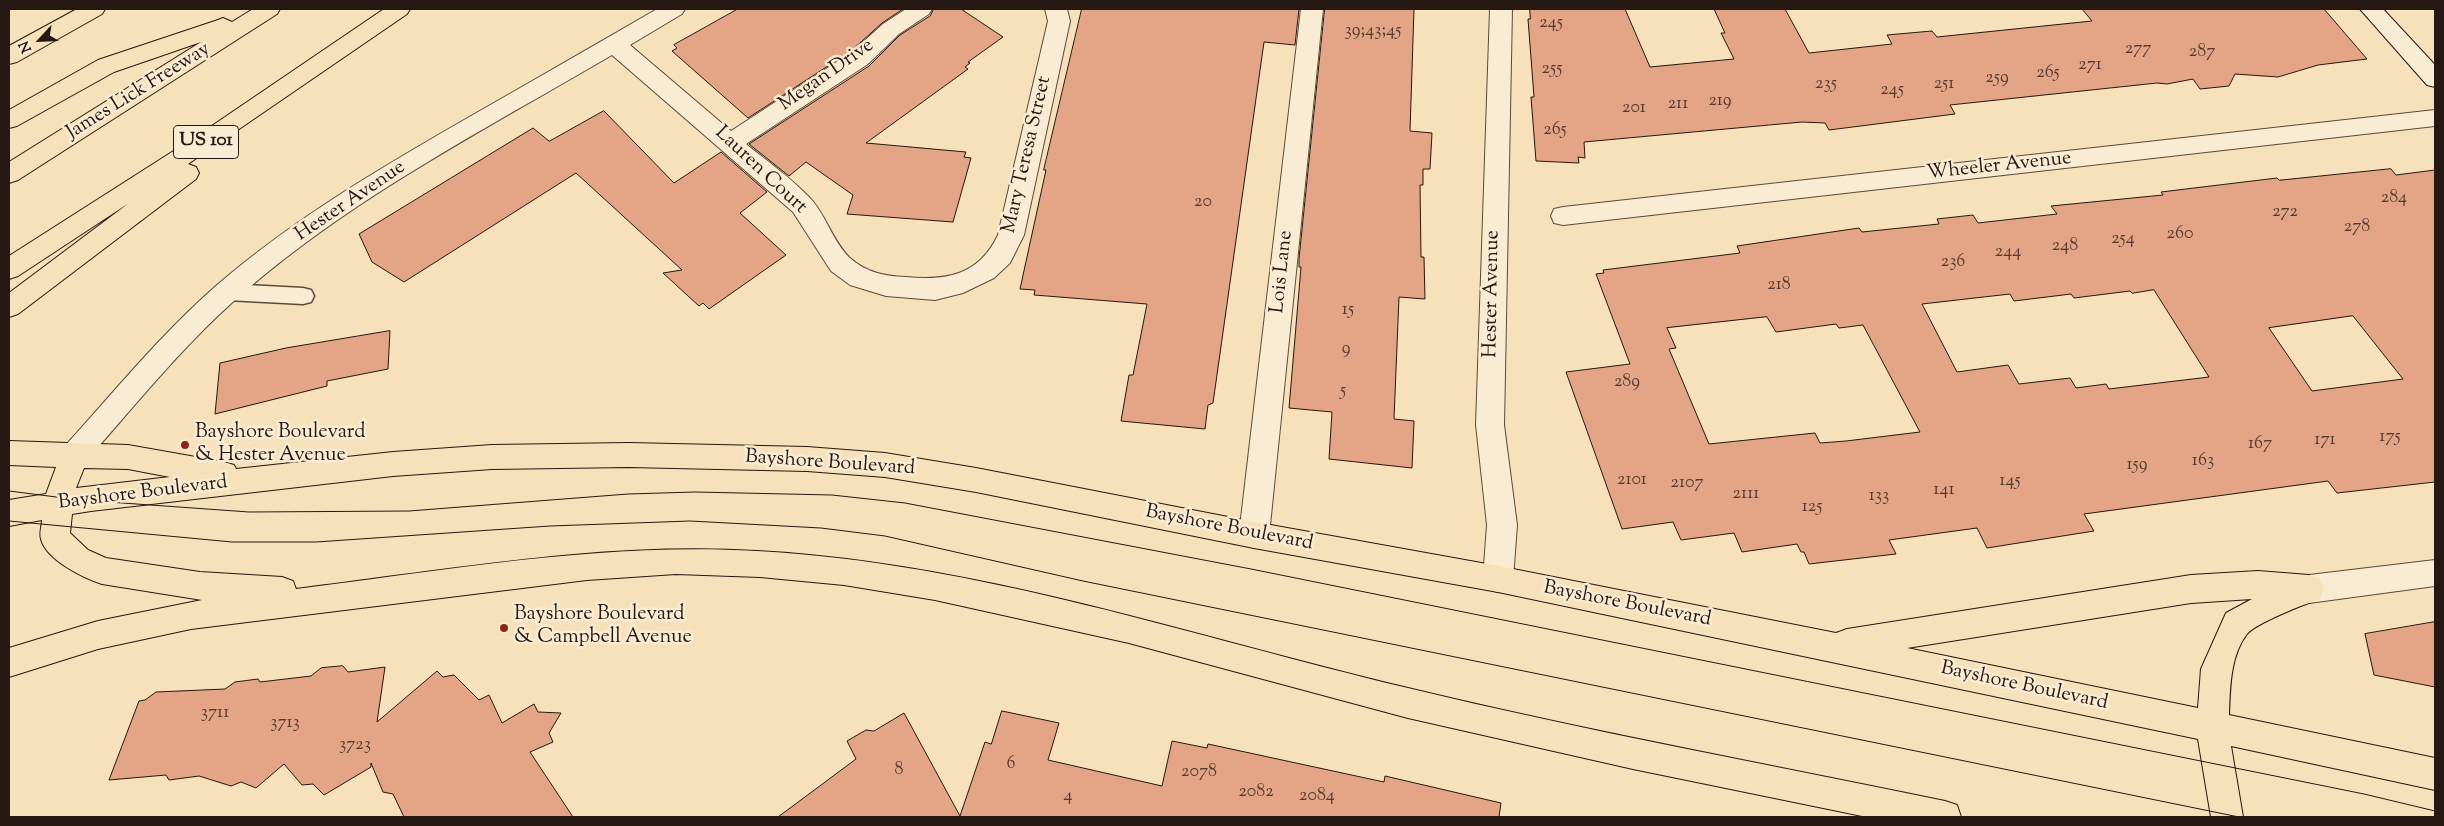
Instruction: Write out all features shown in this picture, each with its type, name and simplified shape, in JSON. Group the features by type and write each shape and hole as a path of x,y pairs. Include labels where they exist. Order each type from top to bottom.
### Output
{"main road":[{"path":"9,56 94,9"},
{"name":"US 101","path":"9,269 181,158 399,9"},
{"path":"9,120 106,66 266,11"},
{"name":"James Lick Freeway","path":"9,174 266,11"},
{"path":"9,308 140,210 351,43"},
{"path":"9,453 128,457 256,480"},
{"path":"74,455 57,505 55,538 78,559 102,571 200,586 349,596"},
{"path":"14,517 74,455"},
{"name":"Bayshore Boulevard","path":"14,517 91,498 393,464 492,457 629,455 807,459 885,465 976,480 1254,535 1498,579 1830,646 2212,728 2354,755 2435,774"},
{"path":"9,662 98,635 191,615 587,567 676,561 760,564 844,572 935,586 1111,624 1408,703 1633,753 1945,817"},
{"path":"1830,646 2191,589 2258,585 2309,589"},
{"path":"2227,817 2212,728 2216,669 2237,623 2275,602 2309,589"}],"street":[{"name":"Hester Avenue","path":"74,455 180,338 227,292 299,236 370,187 674,9"},
{"name":"Megan Drive","path":"730,142 860,58 891,29 921,9"},
{"name":"Mary Teresa Street","path":"934,290 963,283 985,271 1000,256 1011,235 1059,21 1056,9"},
{"name":"Lois Lane","path":"1254,535 1312,9"},
{"name":"Hester Avenue","path":"1498,579 1502,525 1490,425 1500,9"},
{"path":"2371,9 2435,79"},
{"name":"Lauren Court","path":"614,44 802,204 840,264 859,278 886,286 934,290"},
{"name":"Wheeler Avenue","path":"1563,216 2435,118"},
{"path":"2309,589 2435,573"}],"lane":[{"path":"227,292 303,296"}],"building":[{"path":"738,9 903,9 882,23 851,51 748,118 672,51 677,48 674,45"},
{"path":"934,9 961,9 1003,37 968,62 970,63 965,67 968,69 866,143 966,152 964,157 971,158 953,222 847,214 853,195 806,162 789,176 749,144 869,66 900,35 930,16"},
{"path":"1082,9 1299,9 1295,45 1264,42 1213,403 1208,405 1205,429 1121,421 1129,375 1133,375 1147,304 1034,295 1035,290 1020,289 1046,170 1044,170"},
{"path":"1325,9 1414,9 1410,131 1432,133 1430,169 1423,169 1423,185 1420,185 1421,257 1424,257 1425,299 1399,297 1394,419 1414,421 1412,468 1329,459 1332,412 1289,408 1301,267 1299,267 1299,259"},
{"path":"1530,9 1625,9 1650,67 1734,59 1721,33 1725,33 1714,9 1785,9 1809,53 1892,44 1887,35 1932,31 1937,37 2092,21 2082,9 2324,9 2367,59 2318,65 2278,77 2235,74 2229,86 2200,89 2193,79 2167,84 2157,83 1950,105 1955,114 1829,130 1825,123 1802,122 1584,142 1585,158 1578,157 1579,163 1536,161 1531,97 1534,97 1528,19 1530,19"},
{"path":"604,111 674,183 721,152 767,192 740,213 786,255 709,309 703,303 699,306 663,273 682,270 576,173 404,282 372,262 359,234 533,128 549,141"},
{"path":"2391,169 2396,175 2435,170 2435,482 2337,493 2328,481 2084,514 2094,531 1987,548 1977,528 1889,540 1896,554 1809,564 1804,552 1801,552 1797,544 1742,552 1734,533 1681,540 1673,522 1622,529 1566,372 1630,364 1596,274 1604,273 1603,270 1740,253 1737,246 1859,228 1862,232 1939,224 1937,219 1973,215 1978,223 2057,214 2051,206 2163,195 2161,192 2277,178 2279,180","holes":["2154,290 2209,377 2109,389 2106,384 2076,388 2070,378 2019,384 2008,365 1957,372 1922,304 2010,294 2014,301 2071,294 2074,298","2353,316 2403,379 2312,391 2269,328","1767,317 1776,332 1836,324 1839,328 1863,325 1920,432 1820,443 1815,433 1709,444 1669,349 1676,348 1667,328"]},
{"path":"390,331 388,369 327,381 327,386 215,414 220,363 286,348"},
{"path":"2435,622 2435,687 2374,675 2365,634"},
{"path":"343,666 348,672 385,667 377,722 437,671 443,677 454,675 479,700 489,695 502,723 534,704 538,712 561,713 549,733 553,742 530,752 573,817 404,817 393,794 383,792 371,763 371,767 324,795 313,784 302,785 284,764 256,788 241,782 231,786 199,776 169,780 166,775 109,780 139,701 145,700 156,692 225,689 235,682 258,679 260,682 311,676 321,668"},
{"path":"1002,711 1059,723 1048,760 1162,786 1172,741 1207,748 1208,744 1384,782 1385,776 1501,803 1499,817 778,817 856,759 847,741 866,730 874,731 904,713 960,816 985,742 991,744"}],"tram line":[{"path":"9,491 80,500 249,512 409,511 628,494 695,492 832,495 905,503 1251,569 2364,794 2435,811"},
{"path":"9,521 232,542 316,542 550,526 690,521 821,528 885,536 1083,581 2239,817"}],"place":[{"name":"Bayshore Boulevard & Hester Avenue","path":"185,445"},
{"name":"Bayshore Boulevard & Campbell Avenue","path":"504,628"}]}
